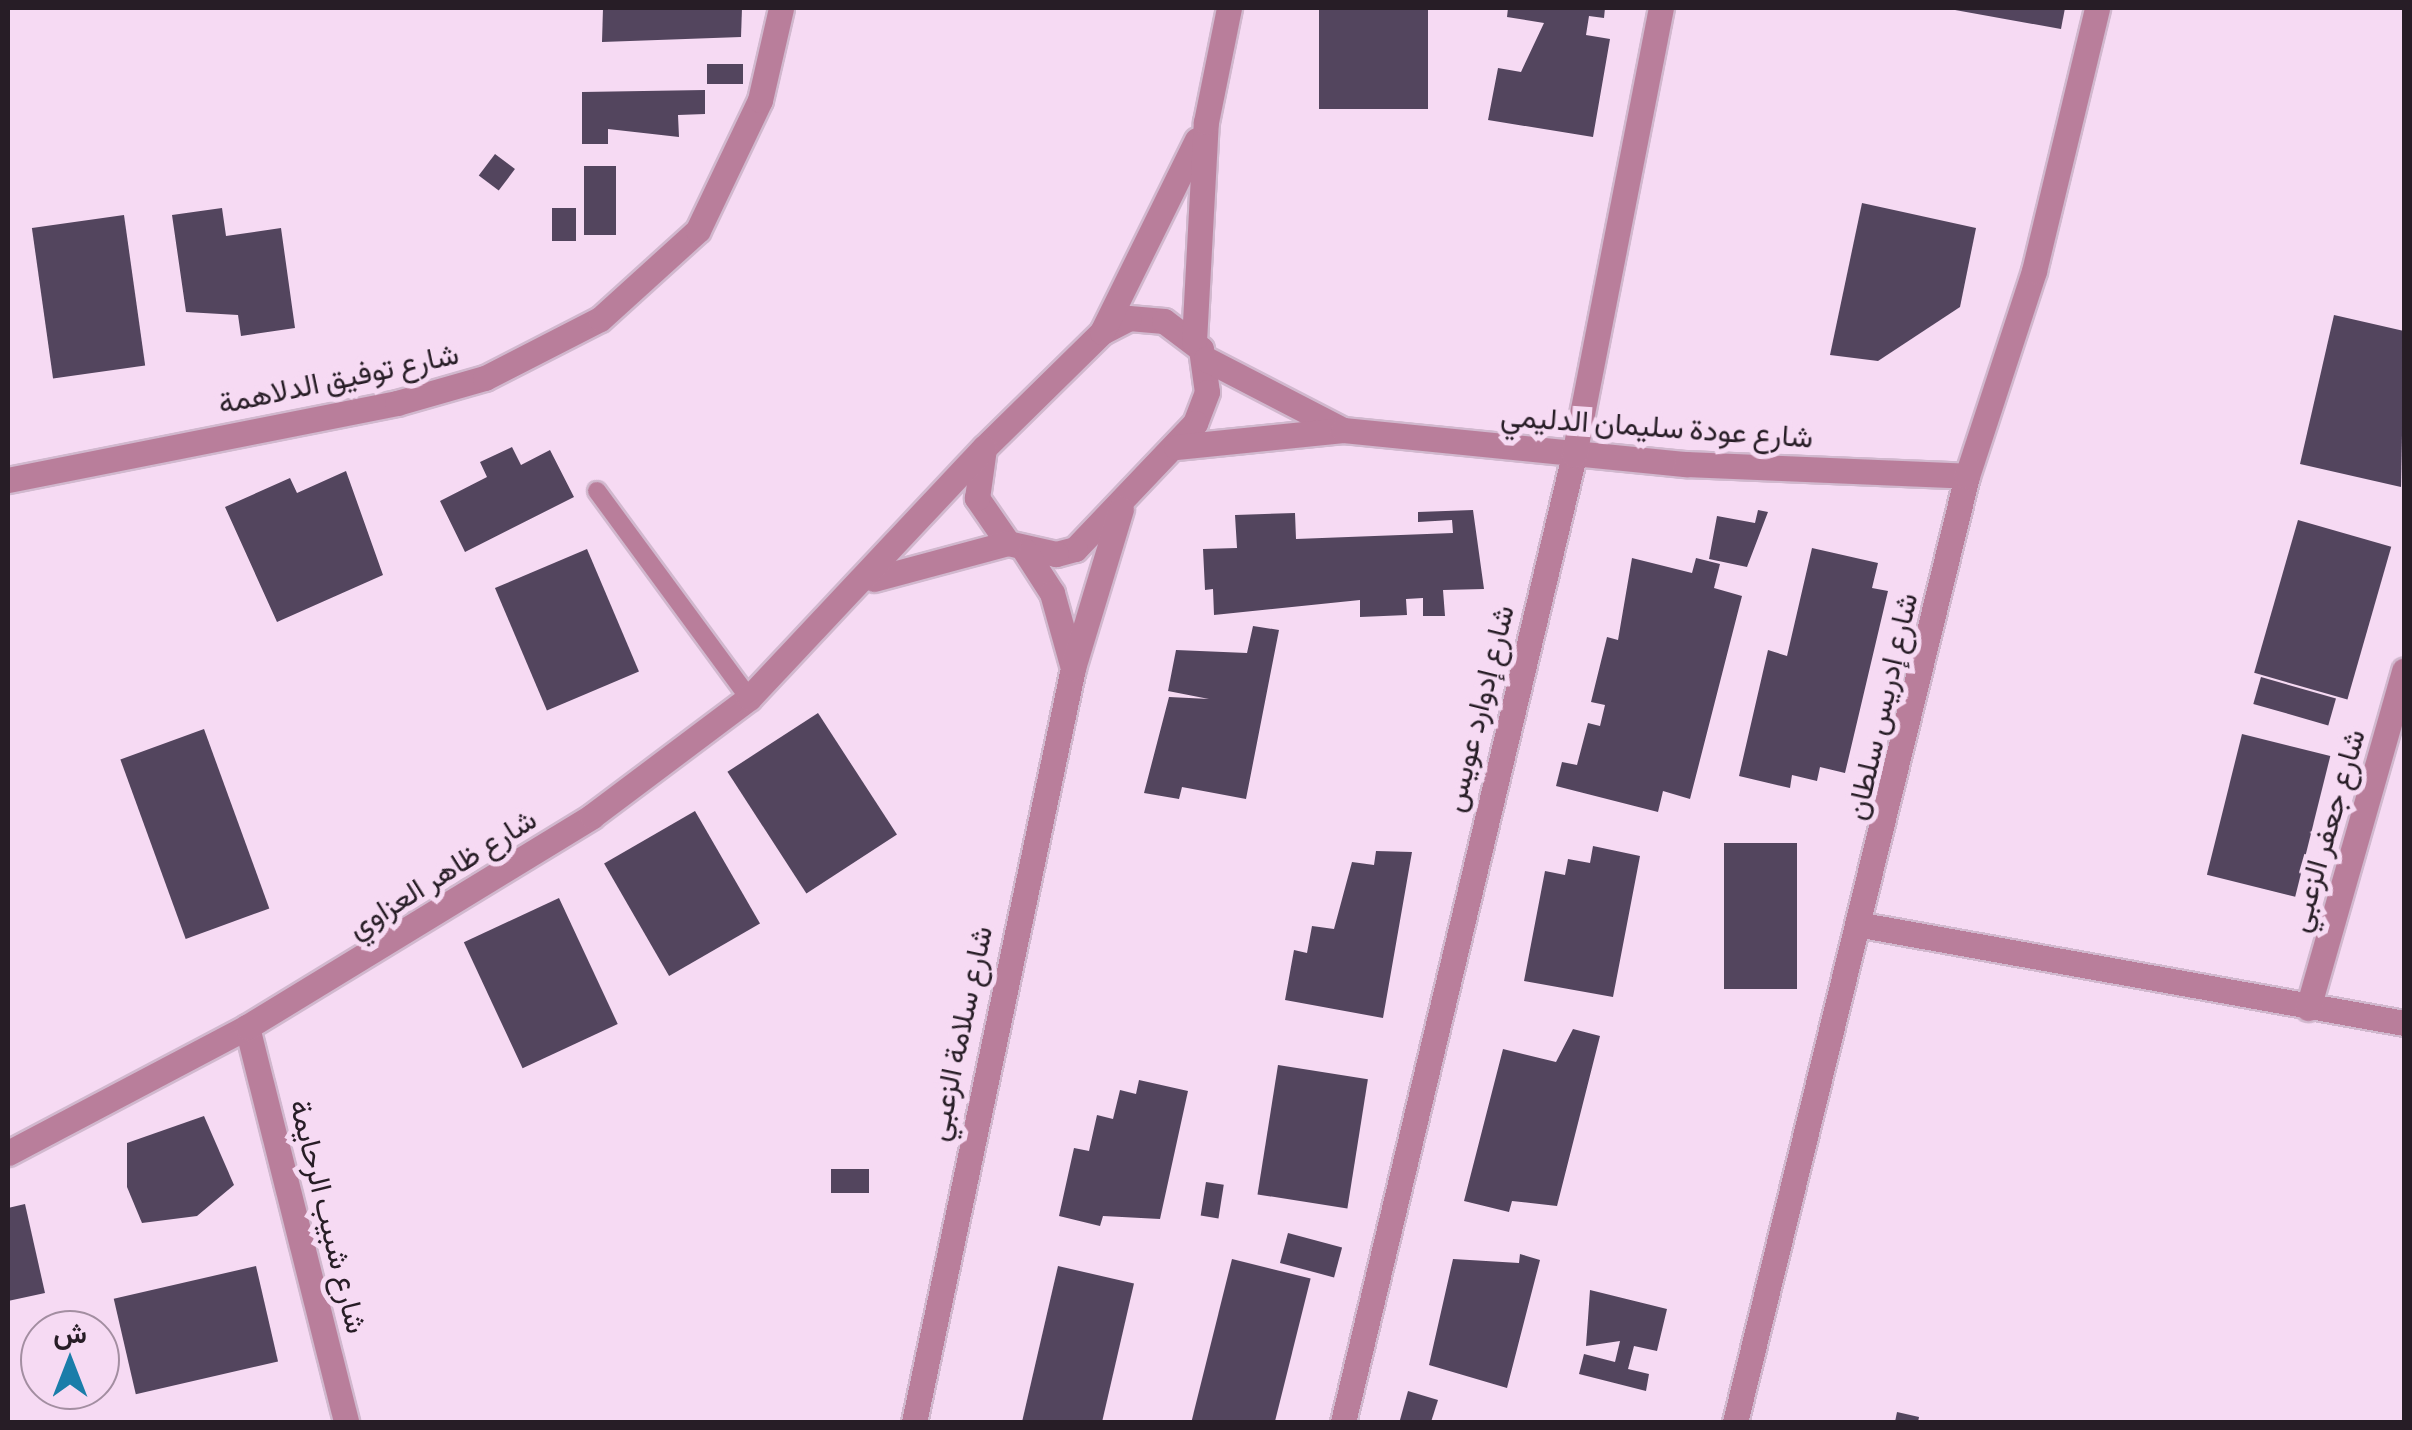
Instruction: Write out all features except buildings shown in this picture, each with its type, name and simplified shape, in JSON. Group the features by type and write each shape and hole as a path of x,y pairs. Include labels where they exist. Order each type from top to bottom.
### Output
{"street":[{"name":"شارع توفيق الدلاهمة","path":"8,480 397,403 484,378 600,320 698,230 760,100 781,8"},
{"path":"1200,350 1206,122 1229,8"},
{"name":"شارع إدوارد عويس","path":"1342,1422 1574,455 1661,8"},
{"name":"شارع إدريس سلطان","path":"1734,1422 1862,925 1967,476 2034,271 2097,8"},
{"path":"1102,332 1206,122"},
{"name":"شارع عودة سليمان الدليمي","path":"1102,332 1156,318 1200,350 1343,430"},
{"name":"شارع ظاهر العزاوي","path":"8,1153 247,1027 509,870 749,698 865,583 984,448 1102,332"},
{"name":"شارع ظاهر العزاوي","path":"865,583 1016,547 1075,548 1121,509 1176,447 1203,407 1200,350"},
{"name":"شارع عودة سليمان الدليمي","path":"1176,447 1343,430 1574,455 1967,476"},
{"name":"شارع سلامة الزعبي","path":"984,448 976,498 1052,592 1073,668"},
{"name":"شارع سلامة الزعبي","path":"913,1420 1073,668 1121,509"},
{"name":"شارع جعفر الزعبي","path":"2308,1008 2404,670"},
{"path":"1862,925 2404,1023"},
{"name":"شارع شبيب الرحايمة","path":"247,1027 346,1422"}],"lane":[{"path":"596,492 749,698"}]}
